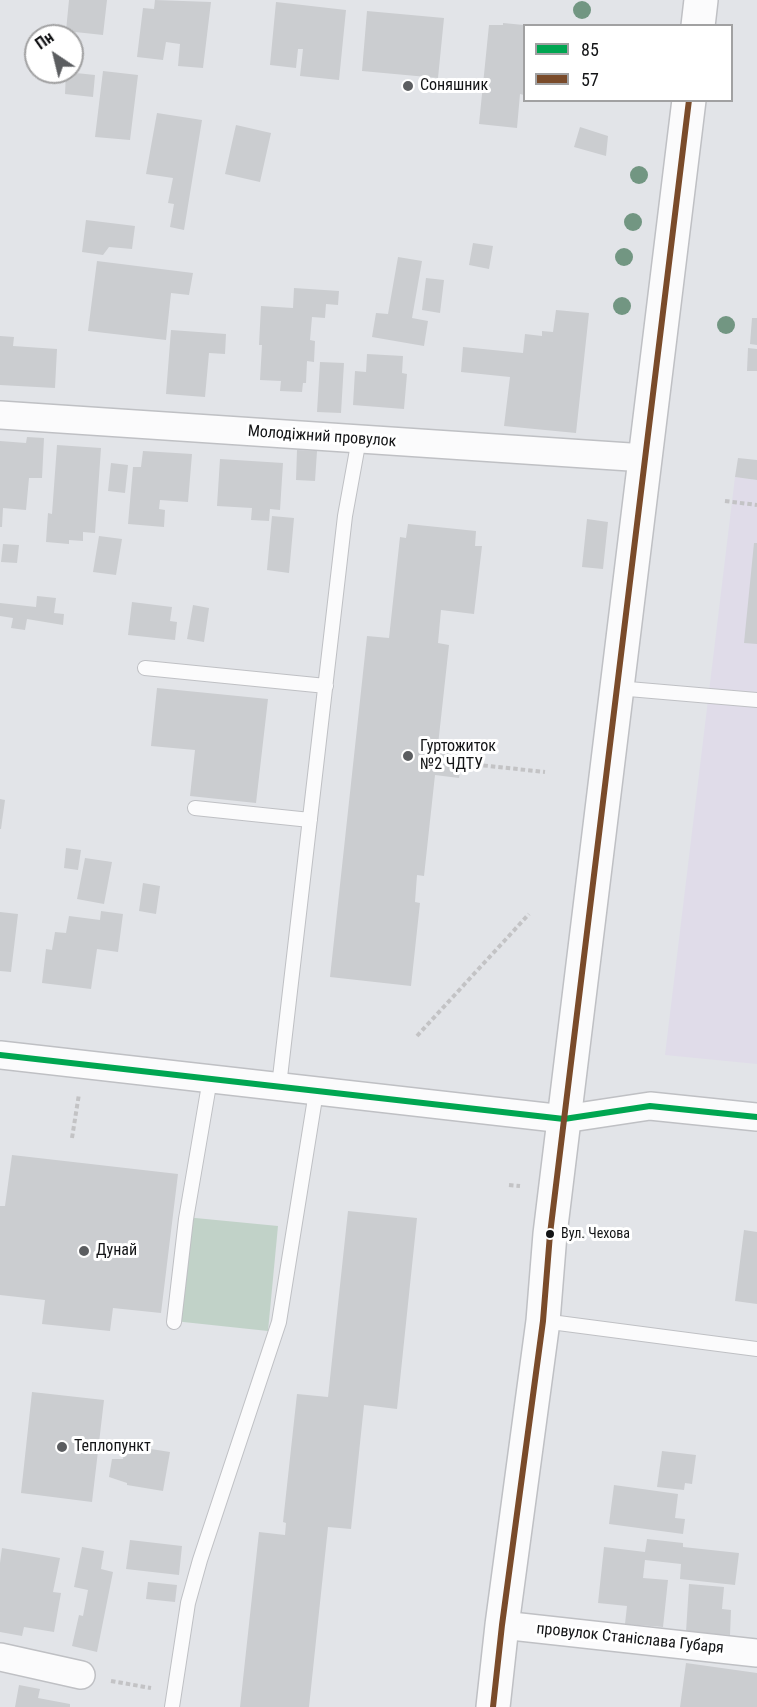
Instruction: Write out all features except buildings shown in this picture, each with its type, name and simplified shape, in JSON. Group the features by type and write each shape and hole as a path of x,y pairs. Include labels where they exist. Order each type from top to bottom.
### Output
{"street":[{"path":"698,24 701,0"},
{"path":"493,1707 543,1322 550,1234 689,102"},
{"name":"Молодіжний провулок","path":"0,415 645,458"},
{"path":"0,1055 564,1119 650,1106 757,1117"},
{"name":"провулок Станіслава Губаря","path":"502,1625 757,1653"},
{"path":"0,1657 81,1675"}],"lane":[{"path":"279,1086 345,516 359,439"},
{"path":"146,668 326,686"},
{"path":"617,688 757,700"},
{"path":"195,808 310,820"},
{"path":"174,1322 186,1219 210,1079"},
{"path":"172,1707 182,1635 194,1581 279,1322 316,1092"},
{"path":"543,1322 757,1348"}],"path":[{"path":"725,501 757,505"},
{"path":"461,764 545,772"},
{"path":"417,1036 529,914"},
{"path":"72,1138 84,1064"},
{"path":"81,1675 174,1693"}],"shaded area":[{"path":"735,477 757,480 757,1064 665,1055"}],"green space":[{"path":"185,1217 278,1226 268,1331 174,1321"}],"transit line":[{"name":"57","path":"493,1707 543,1321 550,1234 689,102"},
{"name":"85","path":"0,1055 564,1119 650,1106 757,1117"}],"place":[{"name":"Соняшник","path":"408,86"},
{"name":"Гуртожиток №2 ЧДТУ","path":"408,756"},
{"name":"Вул. Чехова","path":"550,1234"},
{"name":"Дунай","path":"84,1251"},
{"name":"Теплопункт","path":"62,1447"}]}
